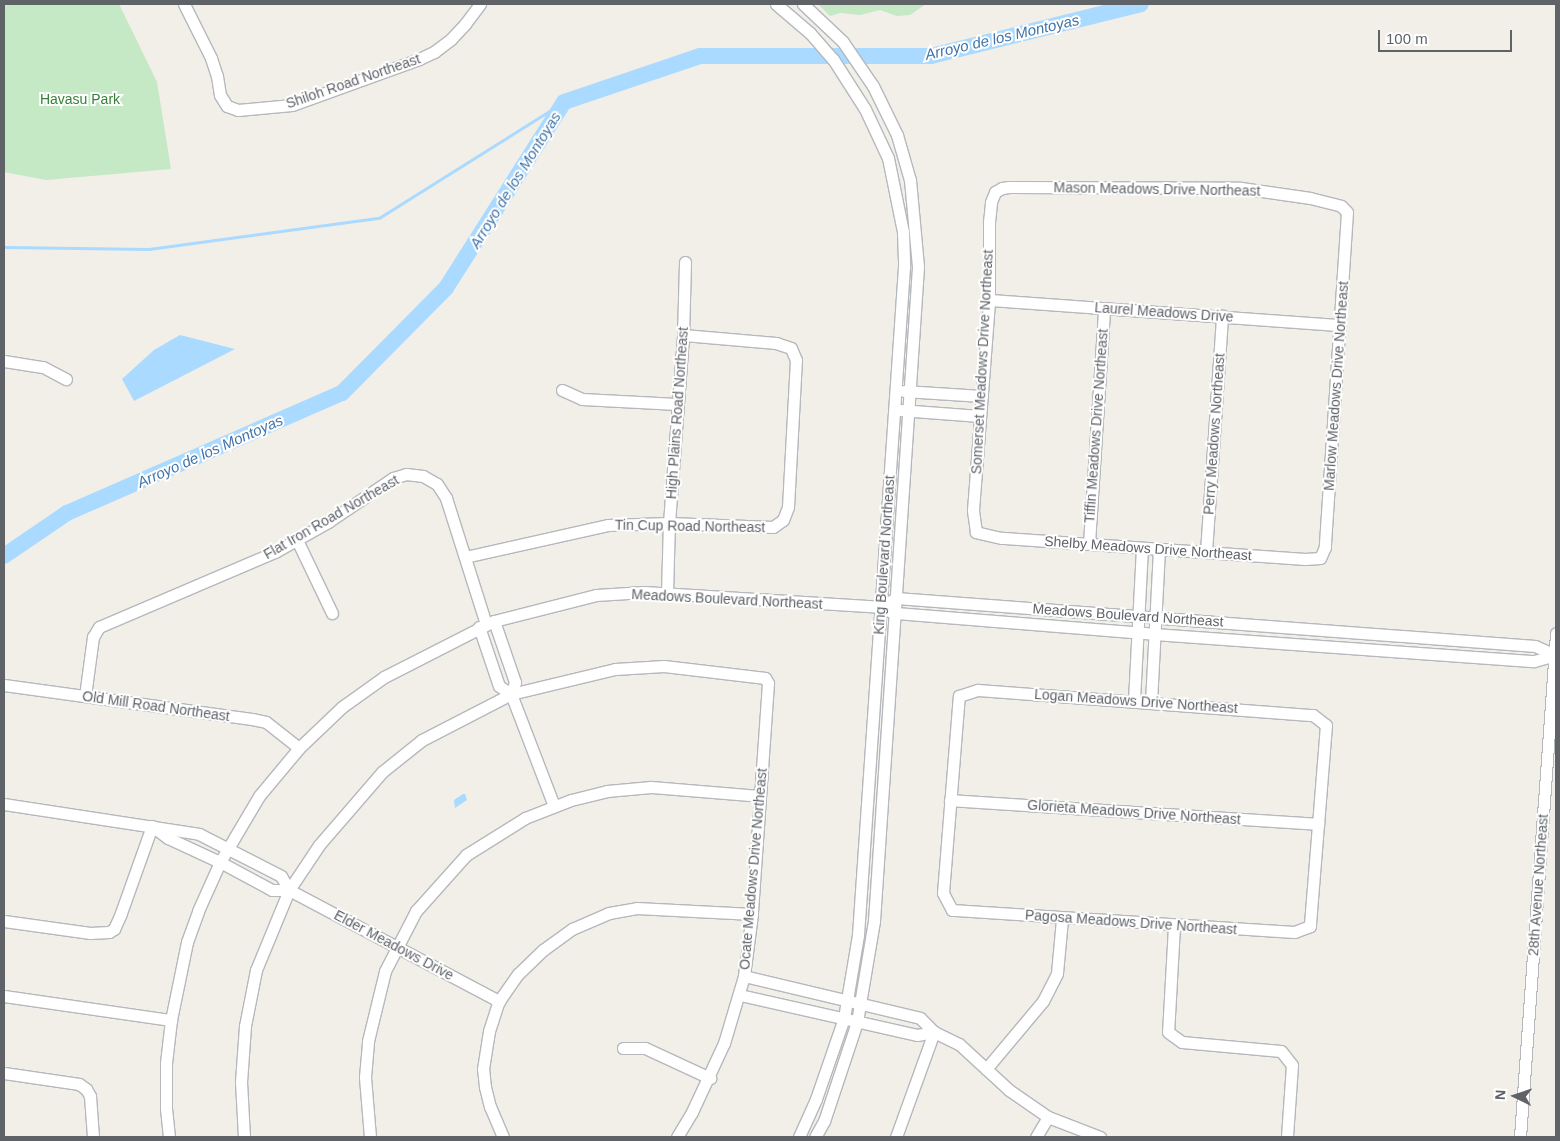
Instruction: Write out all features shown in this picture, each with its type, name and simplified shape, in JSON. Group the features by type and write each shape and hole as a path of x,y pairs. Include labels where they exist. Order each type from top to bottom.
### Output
{"street":[{"name":"Shiloh Road Northeast","path":"188,5 218,76 220,95 227,106 238,110 292,105 419,59 434,52 451,39 480,4"},
{"name":"King Boulevard Northeast","path":"776,4 810,33 845,77 865,109 888,158 903,232 904,266 858,935 844,1018 816,1099 799,1137"},
{"name":"King Boulevard Northeast","path":"803,4 843,42 866,75 897,136 910,180 918,267 874,921 862,1004 824,1121 815,1137"},
{"name":"Mason Meadows Drive Northeast","path":"995,192 1009,187 1241,188 1310,198 1341,206 1347,212"},
{"name":"Somerset Meadows Drive Northeast","path":"976,532 973,510 988,300 989,222 991,202 995,192"},
{"name":"Marlow Meadows Drive Northeast","path":"1320,558 1325,546 1347,212"},
{"name":"High Plains Road Northeast","path":"667,593 668,523 683,335 685,262"},
{"name":"Laurel Meadows Drive","path":"988,300 1339,325"},
{"name":"Tiffin Meadows Drive Northeast","path":"1088,544 1104,308"},
{"name":"Perry Meadows Northeast","path":"1206,552 1222,316"},
{"name":"Tin Cup Road Northeast","path":"466,557 608,525 668,523 773,527 783,520 788,507 796,360 791,348 776,342 683,335"},
{"path":"4,361 43,367 66,378"},
{"path":"562,390 582,399 678,404"},
{"path":"895,391 982,396"},
{"path":"894,409 980,416"},
{"name":"Flat Iron Road Northeast","path":"85,696 93,637 99,627 275,552 328,522 393,478 406,474 423,476 437,484 446,498 486,624"},
{"name":"Shelby Meadows Drive Northeast","path":"976,532 1001,538 1160,550 1305,559 1320,558"},
{"path":"297,540 332,613"},
{"path":"1134,700 1140,616 1142,548"},
{"path":"1152,702 1154,634 1160,550"},
{"name":"Meadows Boulevard Northeast","path":"169,1137 166,1108 166,1063 171,1020 187,942 198,911 220,862 259,796 299,748 342,707 384,677 486,624 596,595 644,592 880,607 895,613 1154,634 1534,661 1555,655"},
{"path":"880,607 896,598"},
{"name":"Meadows Boulevard Northeast","path":"896,598 1535,646 1555,655"},
{"path":"244,1137 241,1082 245,1026 256,970 289,890 318,846 382,772 422,740 511,694 515,682 486,624"},
{"path":"486,624 499,686 511,694 554,806"},
{"name":"28th Avenue Northeast","path":"1520,1137 1556,633"},
{"name":"Ocate Meadows Drive Northeast","path":"511,694 615,669 664,666 765,678 768,683 752,914 740,996 710,1078 677,1137"},
{"name":"Old Mill Road Northeast","path":"4,685 266,722 299,748"},
{"name":"Logan Meadows Drive Northeast","path":"950,800 959,696 978,690 1134,700 1313,715 1326,725 1318,824"},
{"path":"370,1137 365,1077 368,1041 385,971 416,911 466,855 526,818 554,806 607,791 651,787 760,796"},
{"name":"Glorieta Meadows Drive Northeast","path":"950,800 1318,824"},
{"name":"Pagosa Meadows Drive Northeast","path":"950,800 943,893 952,910 1062,919 1294,932 1310,926 1318,824"},
{"path":"4,804 199,834 280,876 289,890"},
{"path":"152,826 168,838 220,862 272,890 289,890"},
{"path":"4,921 90,933 109,932 114,929 122,914 152,826"},
{"name":"Elder Meadows Drive","path":"289,890 499,1001"},
{"path":"503,1137 490,1106 483,1069 488,1030 499,1001 518,974 542,950 572,929 609,913 637,908 752,914"},
{"path":"986,1069 1043,1000 1057,973 1062,919"},
{"path":"1174,926 1168,1032 1182,1042 1281,1051 1292,1065 1287,1137"},
{"path":"744,976 920,1018 934,1032 959,1044 1009,1090 1048,1117 1100,1137"},
{"path":"4,996 171,1020"},
{"path":"740,996 917,1035 934,1032"},
{"path":"896,1137 934,1032"},
{"path":"623,1048 645,1048 710,1078"},
{"path":"4,1073 71,1081 86,1089 90,1096 93,1137"},
{"path":"1036,1137 1048,1117"}],"green space":[{"name":"Havasu Park","path":"4,4 119,4 157,82 171,169 46,180 4,172"},
{"path":"818,4 926,4 910,15 897,16 880,10 860,15 840,13 830,16"}],"water":[{"path":"180,335 235,349 134,401 122,379 154,350"},
{"path":"465,794 467,800 455,808 454,800"}],"waterway":[{"name":"Arroyo de los Montoyas","path":"4,556 67,513 342,393 446,288 564,102 700,56 931,56 1141,4"},
{"path":"4,247 149,249 379,218 564,102"}]}
